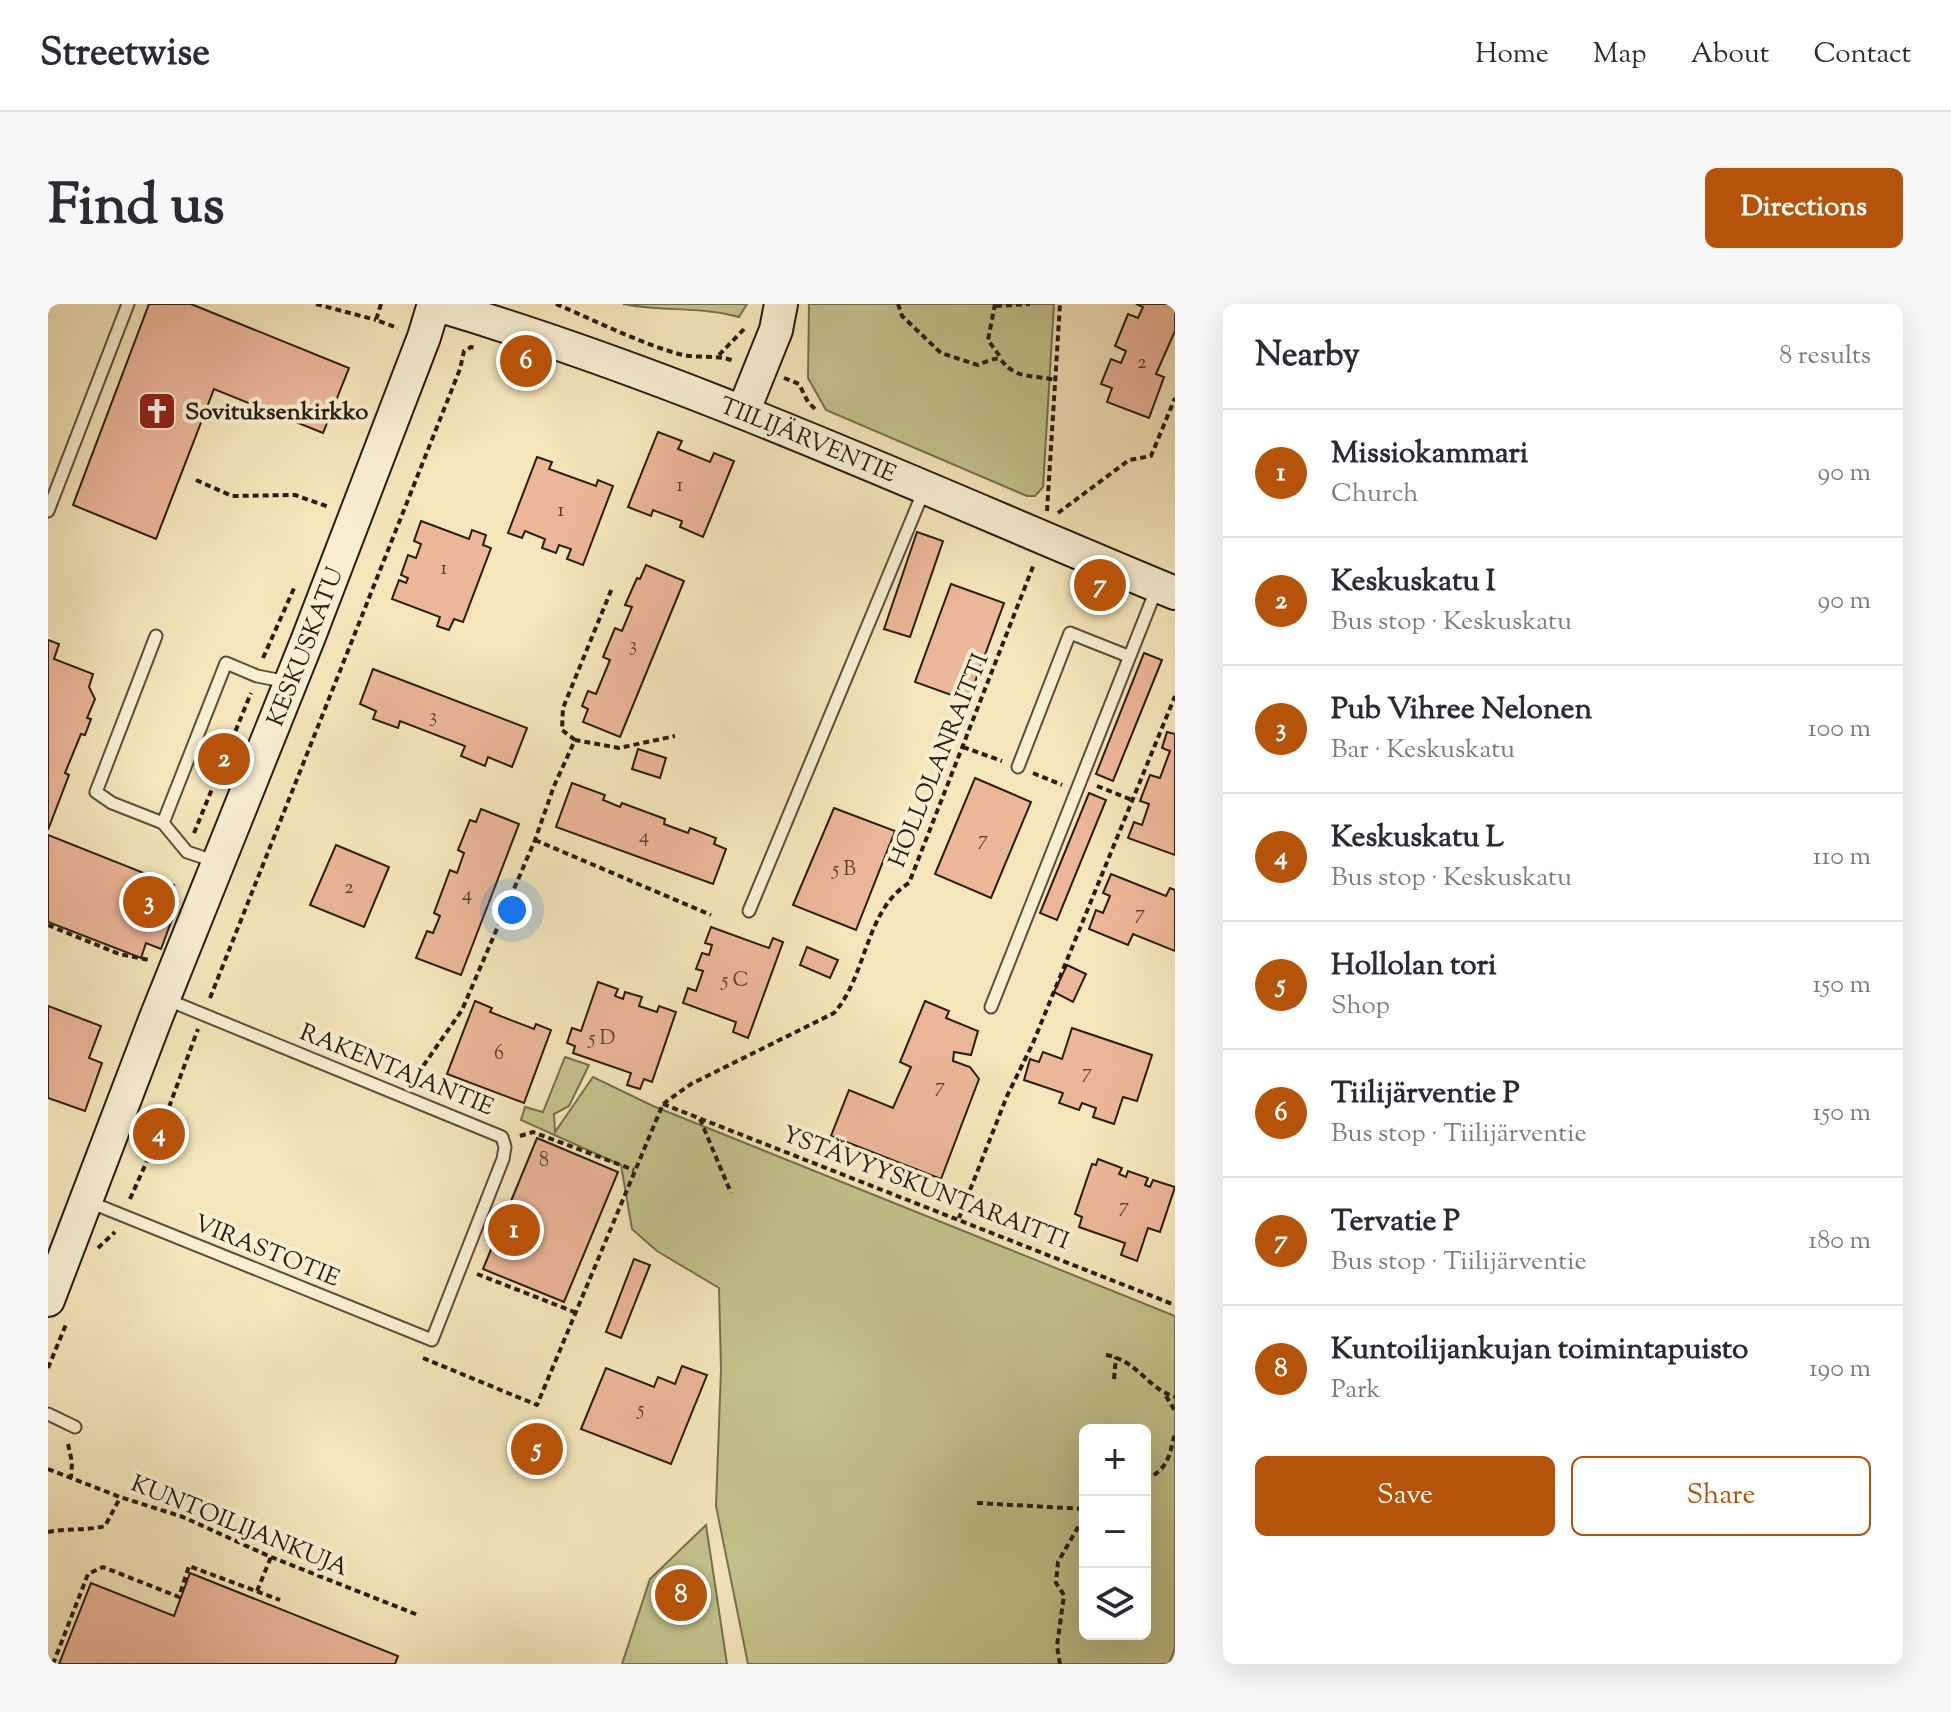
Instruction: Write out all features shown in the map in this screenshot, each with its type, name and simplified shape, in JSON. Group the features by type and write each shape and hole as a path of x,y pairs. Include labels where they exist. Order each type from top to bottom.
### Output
{"main road":[{"name":"TIILIJÄRVENTIE","path":"434,304 743,412 925,488 1048,523 1166,589"},
{"name":"KESKUSKATU","path":"60,1305 85,1200 408,380 434,304"},
{"path":"743,412 776,330 781,304"}],"lane":[{"path":"48,511 128,304"},
{"path":"749,911 925,488"},
{"path":"991,1007 1128,656 1166,589"},
{"path":"1018,767 1070,633 1128,656"},
{"path":"156,636 96,792 112,803 163,823 187,852 219,863"},
{"path":"163,823 226,663 257,676 289,682"},
{"name":"RAKENTAJANTIE","path":"164,998 502,1137 505,1147 503,1159 432,1340"},
{"name":"VIRASTOTIE","path":"85,1200 432,1340"},
{"path":"48,1414 75,1427"}],"path":[{"path":"316,304 405,331"},
{"path":"376,320 381,304"},
{"path":"556,304 678,353 701,358 719,355 751,320"},
{"path":"898,304 902,316 941,353 978,365 1001,358"},
{"path":"1030,304 996,305 988,340 1001,358 1020,374 1055,380"},
{"name":"HOLLOLANRAITTI","path":"663,1104 691,1084 834,1013 846,999 883,911 897,891 909,883 1048,523 1060,304"},
{"path":"96,1250 115,1233 159,1134 460,369 464,351 471,347 484,351"},
{"path":"1048,523 1129,460 1151,456 1175,398"},
{"path":"196,480 232,496 295,495 331,508"},
{"path":"279,626 299,576"},
{"path":"612,588 563,708 562,730 575,740 619,748 675,736"},
{"path":"959,1218 1175,696"},
{"path":"411,1084 462,1010 575,740"},
{"path":"1080,779 1132,800"},
{"path":"535,840 711,915"},
{"path":"48,925 119,954 159,962"},
{"path":"537,1405 663,1104"},
{"name":"YSTÄVYYSKUNTARAITTI","path":"663,1104 1175,1305"},
{"path":"700,1119 731,1193"},
{"path":"514,1130 522,1145"},
{"path":"520,1137 533,1132 634,1170"},
{"path":"477,1274 577,1313"},
{"path":"48,1368 60,1305"},
{"path":"1106,1355 1126,1360 1164,1394 1175,1411"},
{"path":"441,1366 445,1356"},
{"path":"1114,1379 1116,1357"},
{"path":"1164,1394 1175,1397"},
{"path":"1151,1477 1160,1473 1169,1458 1175,1433"},
{"path":"68,1445 72,1462 71,1478"},
{"name":"KUNTOILIJANKUJA","path":"48,1469 183,1517 271,1557 418,1615"},
{"path":"48,1532 105,1526 120,1497"},
{"path":"977,1503 1079,1512"},
{"path":"1060,1664 1057,1646 1064,1595 1056,1583 1058,1562 1079,1523"},
{"path":"257,1591 271,1557"},
{"path":"53,1664 88,1574 103,1567 179,1597 189,1566 280,1600"}],"green space":[{"path":"623,304 747,304 739,317 710,311"},
{"path":"809,304 1054,304 1043,487 1035,496 1027,496 826,410 808,378"},
{"path":"565,1057 589,1065 569,1106 554,1114 555,1132 593,1077 653,1106 1175,1316 1175,1648 1169,1664 748,1664 716,1506 721,1370 719,1288 657,1251 632,1229 621,1165 521,1120 525,1107 543,1112"},
{"path":"706,1525 727,1664 622,1664 650,1579"}],"building":[{"name":"Sovituksenkirkko","path":"149,304 191,304 349,368 323,433 214,389 156,539 73,505"},
{"path":"1136,304 1175,304 1175,331 1156,374 1164,377 1149,418 1107,402 1112,388 1101,384 1111,359 1121,363 1126,351 1115,346 1128,314 1138,318 1143,307"},
{"path":"658,432 682,441 678,449 710,462 714,453 734,461 703,537 680,527 682,521 653,510 651,516 628,507"},
{"path":"537,457 552,462 549,469 596,486 598,480 613,486 583,565 567,559 571,549 559,545 556,553 542,548 545,539 525,531 522,538 508,533"},
{"path":"421,521 469,539 472,530 486,535 483,545 491,548 463,622 454,619 449,630 437,626 440,617 392,599 399,580 406,583 408,578 401,575 408,555 416,558 421,544 414,541"},
{"path":"917,532 943,541 910,637 884,629"},
{"path":"646,565 684,581 620,737 583,722 588,709 582,706 588,691 596,694 610,660 603,657 615,628 622,631 632,607 625,605"},
{"path":"951,584 1004,603 968,701 915,682"},
{"path":"48,640 59,644 54,659 93,674 89,687 95,699 87,718 91,719 85,735 81,734 65,773 69,775 48,830"},
{"path":"1144,653 1162,660 1113,781 1096,774"},
{"path":"373,669 527,728 512,767 488,757 485,766 461,756 465,746 400,721 398,728 373,719 376,711 360,704"},
{"path":"1167,732 1175,734 1175,855 1128,838 1134,822 1142,825 1149,804 1140,801 1150,775 1160,778 1170,751 1162,748"},
{"path":"638,749 666,758 660,778 632,769"},
{"path":"975,778 1031,802 991,898 935,874"},
{"path":"572,783 605,795 603,800 620,807 622,803 665,819 664,824 688,833 690,828 716,838 714,844 726,849 713,884 556,827"},
{"path":"1089,793 1106,800 1057,920 1040,913"},
{"path":"834,808 895,831 856,930 793,905"},
{"path":"481,809 519,824 461,975 416,958 427,931 433,933 440,916 434,913 450,870 457,873 464,853 458,850 470,820 476,822"},
{"path":"48,835 174,885 164,910 174,914 161,949 146,943 141,958 48,922"},
{"path":"336,845 389,867 364,927 310,905"},
{"path":"1111,874 1166,896 1170,888 1175,890 1175,951 1133,934 1128,945 1089,929 1096,910 1103,913 1110,896 1103,893"},
{"path":"711,927 769,948 773,938 783,942 748,1038 733,1032 736,1022 683,1003 688,988 696,991 703,971 696,969 702,953 709,955 712,945 705,943"},
{"path":"807,947 838,960 830,978 800,965"},
{"path":"1067,965 1086,974 1073,1002 1054,992"},
{"path":"598,982 618,989 615,996 623,999 625,992 642,997 639,1006 657,1012 659,1006 676,1012 652,1082 644,1079 640,1089 627,1085 631,1073 573,1053 575,1046 567,1043 572,1028 581,1031"},
{"path":"475,1001 492,1008 490,1012 534,1029 536,1024 551,1030 524,1103 447,1074"},
{"path":"925,1001 949,1011 946,1018 978,1031 971,1055 954,1052 953,1061 970,1067 979,1079 941,1179 831,1136 849,1090 893,1108 911,1067 900,1062"},
{"path":"48,1006 101,1026 89,1058 102,1063 85,1111 48,1098"},
{"path":"1072,1028 1152,1055 1137,1101 1123,1097 1114,1124 1093,1117 1096,1108 1082,1103 1079,1110 1059,1103 1063,1093 1024,1080 1030,1059 1039,1062 1043,1052 1062,1059"},
{"path":"537,1138 618,1172 564,1302 483,1269"},
{"path":"1098,1159 1122,1168 1119,1174 1126,1177 1128,1171 1148,1178 1145,1185 1150,1187 1153,1180 1175,1187 1160,1232 1148,1228 1137,1261 1121,1255 1125,1243 1079,1227 1082,1217 1075,1214 1092,1164 1096,1165"},
{"path":"634,1259 650,1265 621,1338 606,1332"},
{"path":"682,1366 707,1375 671,1464 581,1429 606,1368 654,1387 658,1377 675,1384"},
{"path":"190,1573 398,1656 395,1664 59,1664 91,1583 174,1616"}],"place":[{"name":"Tiilijärventie P","path":"526,361"},
{"name":"Sovituksenkirkko","path":"157,411"},
{"name":"Tervatie P","path":"1100,585"},
{"name":"Keskuskatu I","path":"224,759"},
{"name":"Pub Vihree Nelonen","path":"149,902"},
{"name":"Keskuskatu L","path":"159,1134"},
{"name":"Missiokammari","path":"514,1230"},
{"name":"Hollolan tori","path":"537,1449"},
{"name":"Kuntoilijankujan toimintapuisto","path":"681,1595"}]}
